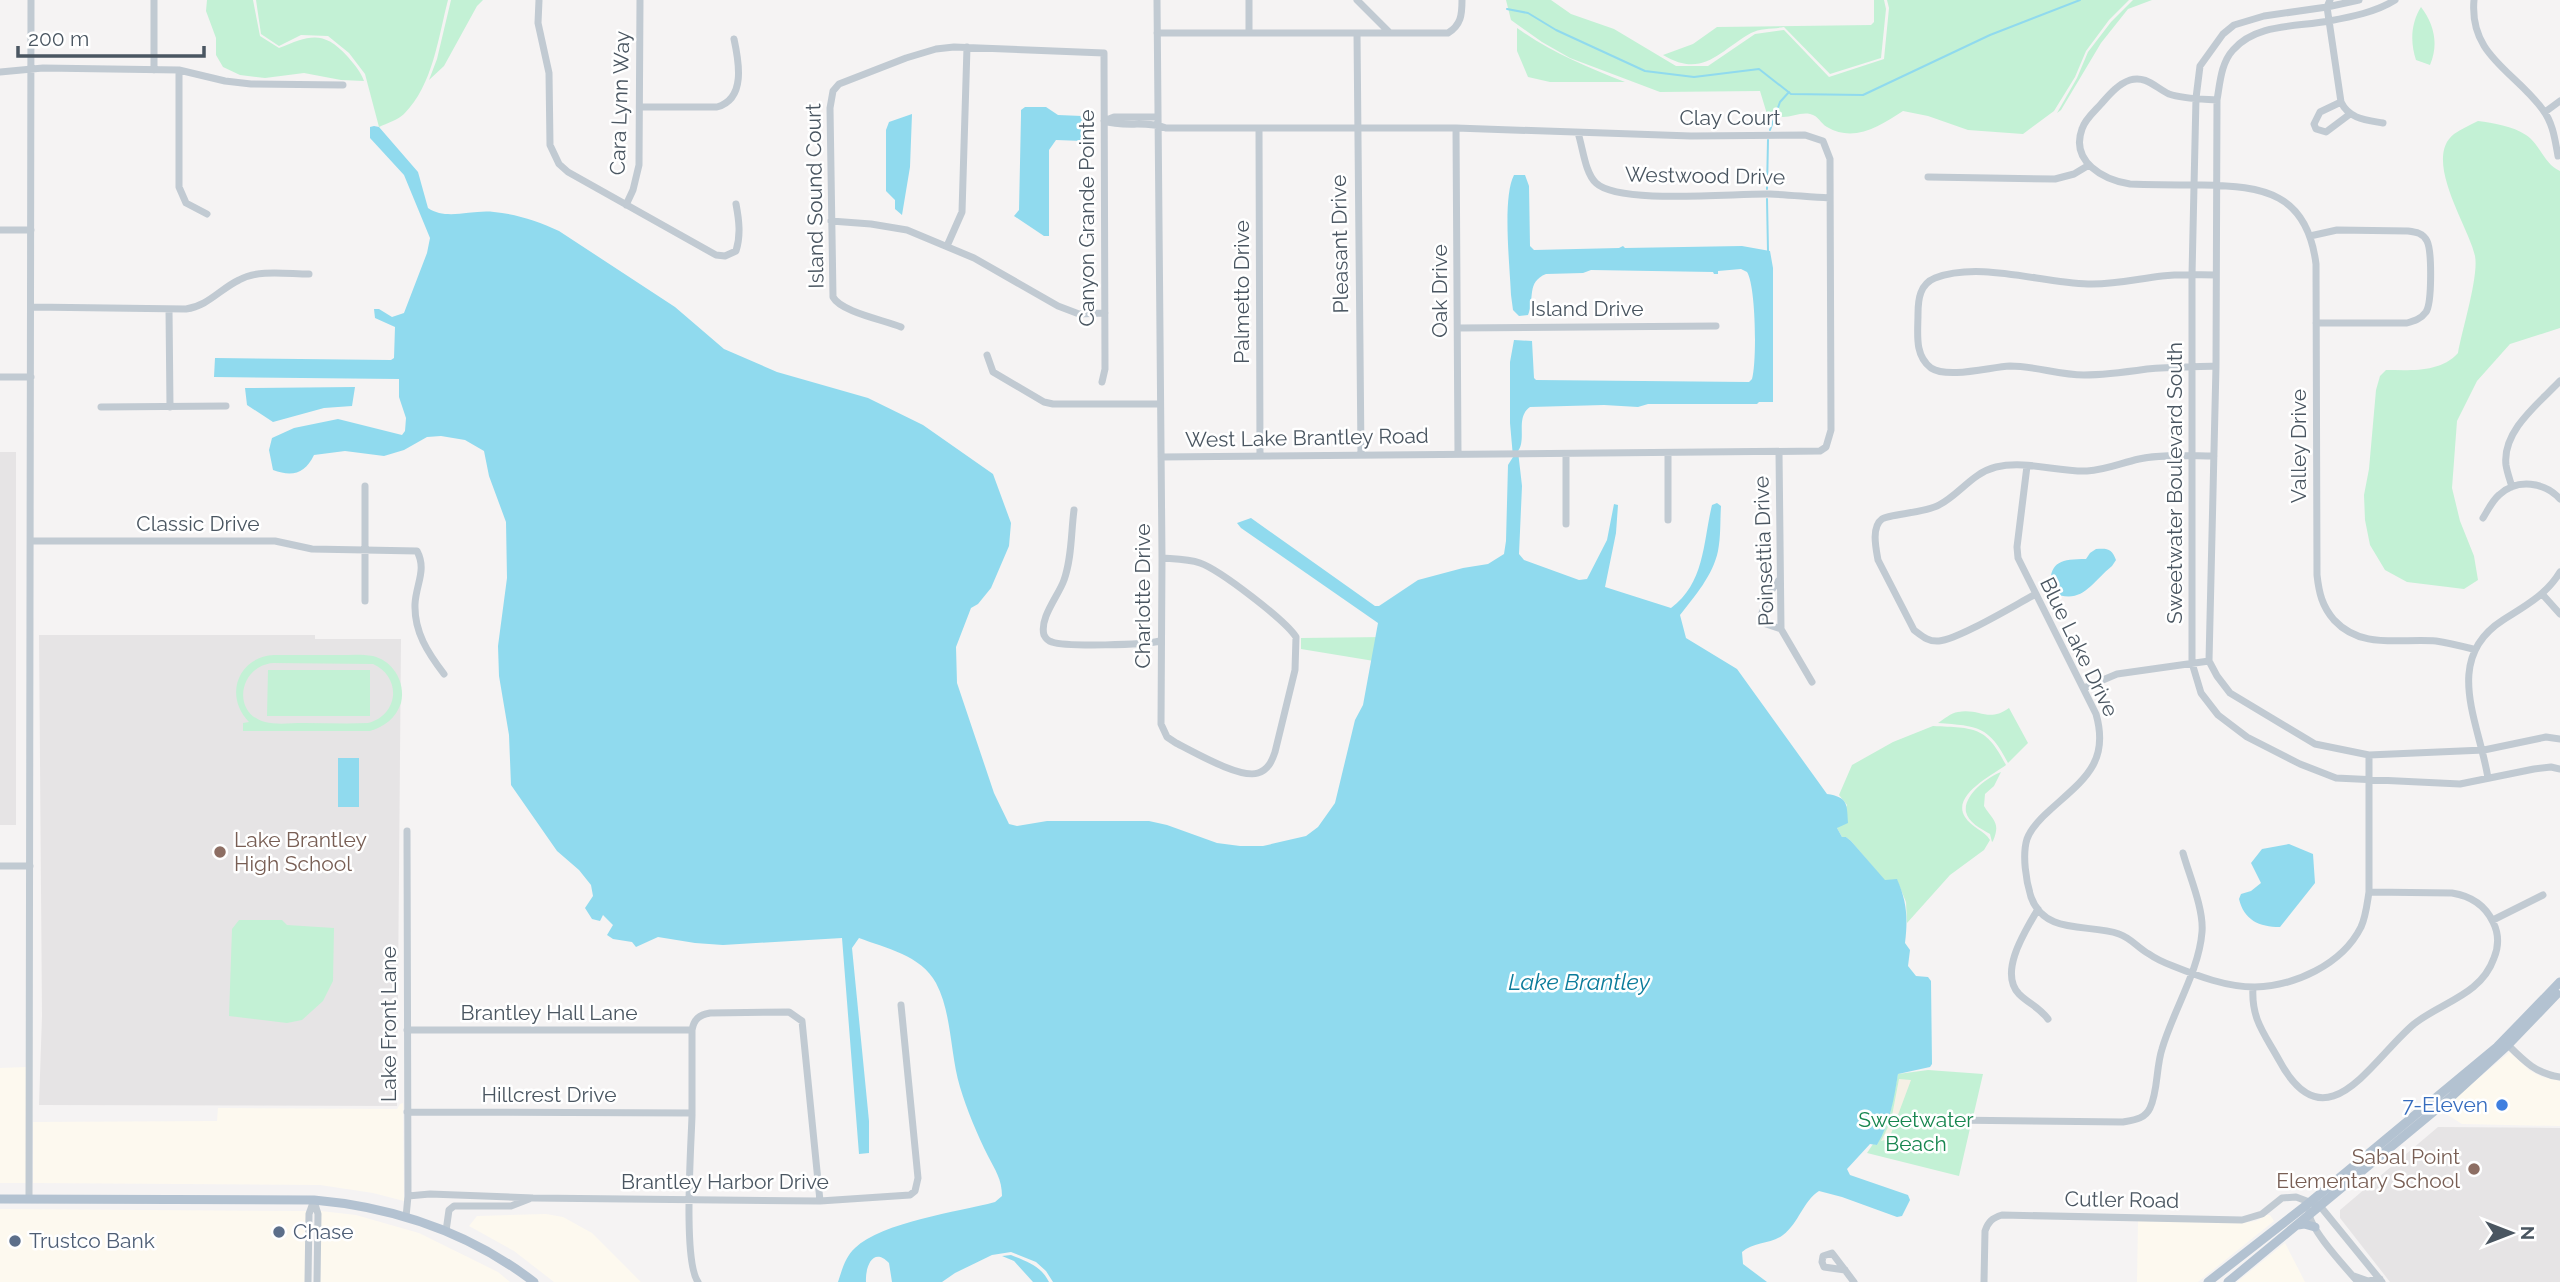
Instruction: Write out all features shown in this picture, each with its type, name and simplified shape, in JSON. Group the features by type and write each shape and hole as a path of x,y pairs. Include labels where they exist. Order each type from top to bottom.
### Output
{"main road":[{"path":"2208,1282 2506,1043 2560,982"},
{"path":"2219,1273 2227,1282 2296,1226 2450,1098 2560,990"},
{"path":"0,1199 314,1200 351,1204 405,1217 446,1231 490,1252 534,1282"},
{"path":"2296,1226 2304,1224 2315,1227"}],"street":[{"path":"29,1199 31,0"},
{"path":"154,0 154,69"},
{"path":"539,0 538,23 549,73 550,145 559,164 568,172 716,255 725,256 736,251 740,221 736,204"},
{"name":"Cara Lynn Way","path":"626,205 639,165 640,0"},
{"name":"West Lake Brantley Road","path":"1157,0 1161,457 1812,452 1826,447 1831,430 1829,198"},
{"path":"1249,0 1249,33"},
{"path":"1357,0 1390,32"},
{"path":"1157,33 1448,33 1456,28 1461,20 1462,0"},
{"path":"2320,0 2329,4 2329,22 2341,102 2350,114 2383,123"},
{"name":"Sweetwater Boulevard South","path":"2358,0 2264,16 2234,25 2223,34 2200,66 2196,98 2192,275 2192,663 2202,693 2218,715 2247,737 2300,764 2336,778 2460,784 2534,769 2560,769"},
{"name":"Sweetwater Boulevard South","path":"2209,661 2216,366 2217,100 2225,63 2242,41 2274,29 2329,22 2385,7 2395,0"},
{"path":"2474,0 2476,28 2483,45 2497,65 2530,94 2545,112 2553,129 2558,156"},
{"name":"Pleasant Drive","path":"1357,33 1361,455"},
{"path":"640,107 725,105 736,94 737,87 734,39"},
{"path":"947,246 962,212 967,47"},
{"name":"Island Sound Court","path":"901,327 846,309 836,302 831,284 830,108 833,91 839,84 853,78 936,50 967,47 1104,53"},
{"name":"Canyon Grande Pointe","path":"1102,382 1105,369 1104,53"},
{"path":"0,72 43,68 154,69 179,70 251,84 344,85"},
{"path":"179,70 179,187 186,203 207,214"},
{"path":"2195,185 2113,182 2088,165 2080,142 2082,129 2113,90 2124,82 2140,79 2177,96 2217,100"},
{"path":"2545,112 2560,101"},
{"path":"2341,102 2320,112 2314,124 2316,129 2326,132 2350,114"},
{"path":"1104,121 1114,117 1158,121 1166,128 1456,128 1533,129 1578,133"},
{"name":"Oak Drive","path":"1456,128 1458,454"},
{"name":"Palmetto Drive","path":"1259,129 1260,455"},
{"name":"Clay Court","path":"1578,133 1816,137 1823,141 1828,149 1829,198"},
{"name":"Westwood Drive","path":"1578,133 1590,176 1604,189 1668,196 1770,194 1829,198"},
{"path":"1928,177 2055,179 2074,174 2088,165"},
{"name":"Valley Drive","path":"2195,185 2241,186 2274,194 2287,202 2310,236 2316,264 2317,576 2322,604 2342,627 2362,638 2375,641 2435,641 2473,649"},
{"path":"831,221 907,230 974,258 1058,306 1079,314 1105,313"},
{"path":"0,230 31,230"},
{"path":"2310,236 2337,230 2408,231 2425,237 2430,251 2429,306 2420,318 2407,323 2316,323"},
{"path":"2215,275 2162,276 2108,284 1990,272 1946,275 1927,283 1921,291 1918,303 1918,342 1920,353 1930,367 1950,373 2010,366 2079,375 2104,375 2216,366"},
{"path":"32,307 186,309 204,304 251,275 309,274"},
{"path":"169,309 170,407"},
{"name":"Island Drive","path":"1458,328 1716,326"},
{"path":"987,355 993,372 1044,402 1063,405 1160,404"},
{"path":"0,377 32,377"},
{"path":"2512,487 2506,464 2511,437 2560,382"},
{"path":"101,407 226,406"},
{"name":"Poinsettia Drive","path":"1779,452 1781,629 1812,682"},
{"path":"1668,453 1668,520"},
{"path":"1566,454 1566,524"},
{"path":"2036,594 1949,639 1931,641 1914,630 1878,560 1875,535 1881,519 1919,513 1938,506 1976,476 2009,465 2087,471 2140,459 2214,456"},
{"name":"Charlotte Drive","path":"1161,457 1160,718 1164,734 1176,743 1239,772 1253,774 1263,771 1275,752 1295,670 1296,637 1286,625 1212,569 1189,560 1162,558"},
{"name":"Blue Lake Drive","path":"2027,466 2017,547 2023,570 2084,688 2100,728 2099,755 2094,766 2040,819 2027,839 2027,874 2032,898 2038,909"},
{"path":"2483,518 2501,493 2512,487 2539,485 2560,499"},
{"path":"365,486 365,601"},
{"path":"1074,510 1068,565 1046,619 1046,638 1055,643 1079,644 1138,644 1160,641"},
{"name":"Classic Drive","path":"31,541 275,541 312,548 417,551 422,568 415,602 416,619 423,644 444,674"},
{"path":"2488,778 2468,683 2468,664 2473,649 2498,623 2543,595 2560,572"},
{"path":"1779,579 1768,595 1761,616 1766,624 1781,629"},
{"path":"2543,595 2560,614"},
{"path":"2084,688 2117,674 2209,661 2230,693 2315,744 2369,755 2484,750 2546,737 2560,740"},
{"path":"2048,1019 2018,993 2014,985 2015,952 2038,909 2048,919 2062,925 2119,934 2130,939 2148,954 2191,973 2230,984 2253,987 2305,976 2339,955 2360,928 2366,913 2369,891 2369,755"},
{"name":"Lake Front Lane","path":"405,1217 408,1196 407,831"},
{"path":"1948,1120 2123,1122 2139,1119 2151,1107 2162,1046 2191,973 2202,931 2202,919 2183,853"},
{"path":"0,866 30,866"},
{"path":"2253,987 2254,1014 2286,1075 2308,1095 2330,1098 2360,1081 2414,1024 2480,983 2490,970 2498,940 2493,920 2485,909 2465,895 2369,891"},
{"path":"2493,920 2543,895"},
{"name":"Brantley Harbor Drive","path":"408,1196 430,1194 820,1202 904,1196 915,1191 918,1178 901,1005"},
{"path":"698,1282 691,1268 689,1201 692,1030 693,1022 700,1015 789,1012 802,1021 820,1202"},
{"name":"Brantley Hall Lane","path":"407,1030 692,1030"},
{"path":"2506,1043 2531,1068 2543,1074 2560,1077"},
{"name":"Hillcrest Drive","path":"407,1112 692,1113"},
{"name":"Brantley Harbor Drive","path":"446,1231 449,1210 454,1206 511,1206 533,1198"},
{"name":"Cutler Road","path":"1984,1282 1985,1231 1994,1217 2002,1215 2242,1220 2262,1214 2281,1198 2296,1198 2320,1206"},
{"path":"308,1282 309,1214 314,1200"},
{"path":"314,1200 318,1214 317,1282"},
{"path":"2309,1203 2308,1216 2358,1282"},
{"path":"2320,1206 2381,1281"},
{"path":"1845,1270 1854,1282"},
{"path":"2351,1274 2361,1280 2381,1281"}],"shaded area":[{"path":"0,452 16,452 16,825 0,825"},
{"name":"Lake Brantley High School","path":"39,635 315,635 315,639 401,639 397,1106 39,1105 42,1016"},
{"path":"2510,1052 2529,1070 2542,1077 2560,1081 2560,1126 2462,1124 2440,1110"},
{"path":"26,1067 26,1183 0,1183 0,1068"},
{"path":"403,1103 404,1201 320,1185 33,1183 33,1122 217,1121 218,1108 397,1109"},
{"name":"Sabal Point Elementary School","path":"2438,1127 2560,1128 2560,1282 2390,1282 2340,1218 2340,1210"},
{"path":"0,1209 306,1211 305,1282 0,1282"},
{"path":"321,1211 356,1215 419,1233 498,1272 510,1282 320,1282"},
{"path":"546,1214 563,1217 592,1233 641,1282 554,1282 514,1251 469,1226 477,1216"},
{"path":"2270,1215 2274,1221 2198,1282 2137,1282 2138,1221 2242,1223 2256,1221"},
{"path":"2285,1243 2305,1282 2237,1282"}],"green space":[{"path":"207,0 253,0 260,36 279,48 307,38 331,42 348,57 364,81 304,73 265,78 240,75 223,67 216,55 216,38 206,11"},
{"path":"256,0 448,0 433,60 422,89 404,114 379,127 365,74 349,53 328,36 301,35 279,46 261,34"},
{"path":"451,0 483,0 477,6 444,66 429,80 437,59"},
{"path":"1506,0 1551,0 1571,14 1614,29 1676,66 1708,66 1755,34 1784,30 1829,77 1884,59 1889,8 1887,0 2129,0 2109,20 2086,51 2075,77 2054,111 2023,134 1968,130 1928,116 1903,111 1866,131 1837,132 1810,114 1783,117 1767,114 1760,91 1660,92 1570,58 1542,42 1511,20"},
{"path":"1874,0 1884,0 1886,9 1881,58 1830,74 1784,27 1755,31 1710,60 1700,63 1677,62 1663,55 1693,44 1717,27 1871,25 1874,22"},
{"path":"2133,0 2152,0 2128,9 2101,43 2057,113 2088,52 2111,22"},
{"path":"2421,7 2434,34 2430,65 2416,60 2413,46 2413,26"},
{"path":"1517,28 1569,58 1625,82 1550,82 1528,77 1517,51"},
{"path":"2478,121 2509,127 2526,135 2550,164 2560,171 2560,328 2510,344 2477,381 2457,421 2452,488 2460,521 2474,556 2478,580 2464,589 2407,582 2385,570 2370,545 2364,495 2380,376 2386,370 2434,367 2458,353 2476,265 2471,243 2450,194 2443,160 2445,145 2454,134"},
{"path":"1385,637 1380,662 1301,649 1301,638"},
{"path":"373,656 387,663 400,680 401,703 389,721 370,731 243,731 243,723 249,722 237,701 238,680 243,670 261,657","holes":["273,663 373,664 389,678 393,695 386,712 368,723 270,723 254,717 244,700 247,681 253,672 262,666"]},
{"path":"268,670 370,670 370,716 267,716"},
{"path":"2009,708 2028,743 2008,763 1995,742 1981,730 1938,723 1958,712 1989,715"},
{"path":"1933,726 1959,727 1978,732 1992,743 2006,765 1975,786 1964,801 1962,809 1965,817 1990,840 1984,850 1950,875 1907,923 1906,902 1897,880 1885,881 1851,841 1842,837 1837,828 1847,805 1839,795 1852,765 1893,742"},
{"path":"2001,772 1994,786 1985,794 1984,806 1996,826 1992,842 1990,834 1969,819 1966,806 1972,793"},
{"path":"239,920 282,920 287,925 334,928 333,981 323,1001 302,1020 287,1023 229,1016 232,929"},
{"name":"Sweetwater Beach","path":"1928,1070 1983,1074 1973,1117 1945,1117 1945,1123 1971,1124 1959,1176 1867,1153 1873,1144 1877,1145 1889,1119 1898,1074"}],"sand":[{"path":"1899,1079 1911,1080 1889,1139 1881,1141 1891,1121"}],"water":[{"path":"1025,107 1046,107 1058,115 1082,116 1085,119 1086,139 1056,140 1049,150 1049,236 1044,236 1014,216 1019,210 1021,110"},
{"path":"912,114 910,167 902,215 895,209 895,200 886,191 886,130 889,122"},
{"name":"Lake Brantley","path":"370,127 379,127 418,172 428,208 435,212 510,214 559,231 675,307 724,349 777,372 868,398 923,425 993,474 1011,523 1009,546 991,588 978,604 971,608 956,647 957,683 994,793 1009,824 1017,826 1047,821 1149,821 1217,843 1240,846 1263,846 1306,836 1318,827 1335,803 1355,720 1363,705 1378,623 1237,523 1251,518 1375,606 1379,606 1418,580 1488,564 1504,554 1508,465 1513,457 1510,362 1514,340 1532,341 1536,380 1749,382 1752,379 1755,357 1754,308 1750,280 1747,272 1741,269 1718,271 1718,274 1591,270 1583,273 1546,274 1533,286 1528,315 1519,316 1513,310 1511,295 1508,233 1508,200 1514,175 1525,175 1529,186 1530,246 1534,250 1623,246 1742,246 1770,251 1773,268 1773,402 1648,404 1638,407 1530,407 1523,416 1522,440 1518,451 1522,486 1519,554 1524,560 1579,580 1587,579 1607,540 1614,504 1618,505 1616,533 1605,587 1671,608 1682,598 1697,574 1712,505 1717,503 1721,506 1720,540 1716,560 1703,585 1680,615 1686,638 1737,669 1827,794 1843,799 1848,823 1837,828 1842,837 1851,841 1885,880 1897,879 1906,910 1905,943 1910,950 1908,966 1916,976 1928,977 1931,981 1932,1064 1930,1067 1898,1074 1888,1119 1877,1145 1870,1144 1847,1169 1850,1175 1908,1195 1910,1200 1902,1216 1897,1217 1819,1191 1783,1235 1742,1252 1743,1264 1767,1282 1053,1282 1036,1262 1011,1252 992,1255 942,1282 892,1282 889,1263 879,1257 871,1260 866,1282 838,1282 849,1255 867,1239 921,1219 995,1202 1002,1196 998,1175 976,1131 963,1096 945,1007 936,983 921,966 902,954 859,938 852,948 869,1121 869,1153 859,1154 842,938 723,945 658,937 636,947 632,942 613,939 607,935 613,925 603,915 600,921 592,919 585,908 593,896 591,885 579,870 557,851 511,785 509,735 499,676 498,646 507,578 506,522 489,476 484,451 465,440 427,437 404,450 384,456 345,451 314,455 302,470 280,472 273,470 269,450 272,438 294,428 338,419 402,435 406,418 399,397 399,379 214,377 215,358 394,358 395,327 375,318 374,309 392,317 404,313 430,238 404,175 370,138"},
{"path":"355,387 352,406 324,408 273,422 247,405 245,388"},
{"path":"2096,549 2111,551 2116,560 2112,566 2078,595 2062,596 2051,592 2051,575 2057,565 2068,560 2086,559"},
{"path":"338,758 359,758 359,807 338,807"},
{"path":"2289,844 2313,854 2315,883 2280,927 2259,924 2245,912 2239,899 2241,894 2251,891 2261,883 2251,863 2262,849"},
{"path":"1011,1255 1038,1268 1049,1282 1033,1282 1014,1261 1002,1256"}],"waterway":[{"path":"1507,9 1528,13 1556,30 1645,71 1694,77 1759,69 1791,94 1863,95 1990,35 2080,0"},
{"path":"1770,130 1780,102 1789,92"},
{"path":"1767,189 1768,140"},
{"path":"1767,199 1768,251"}],"place":[{"name":"Lake Brantley High School","path":"220,852"},
{"name":"7-Eleven","path":"2502,1105"},
{"name":"Sabal Point Elementary School","path":"2474,1169"},
{"name":"Chase","path":"279,1232"},
{"name":"Trustco Bank","path":"15,1241"}]}
